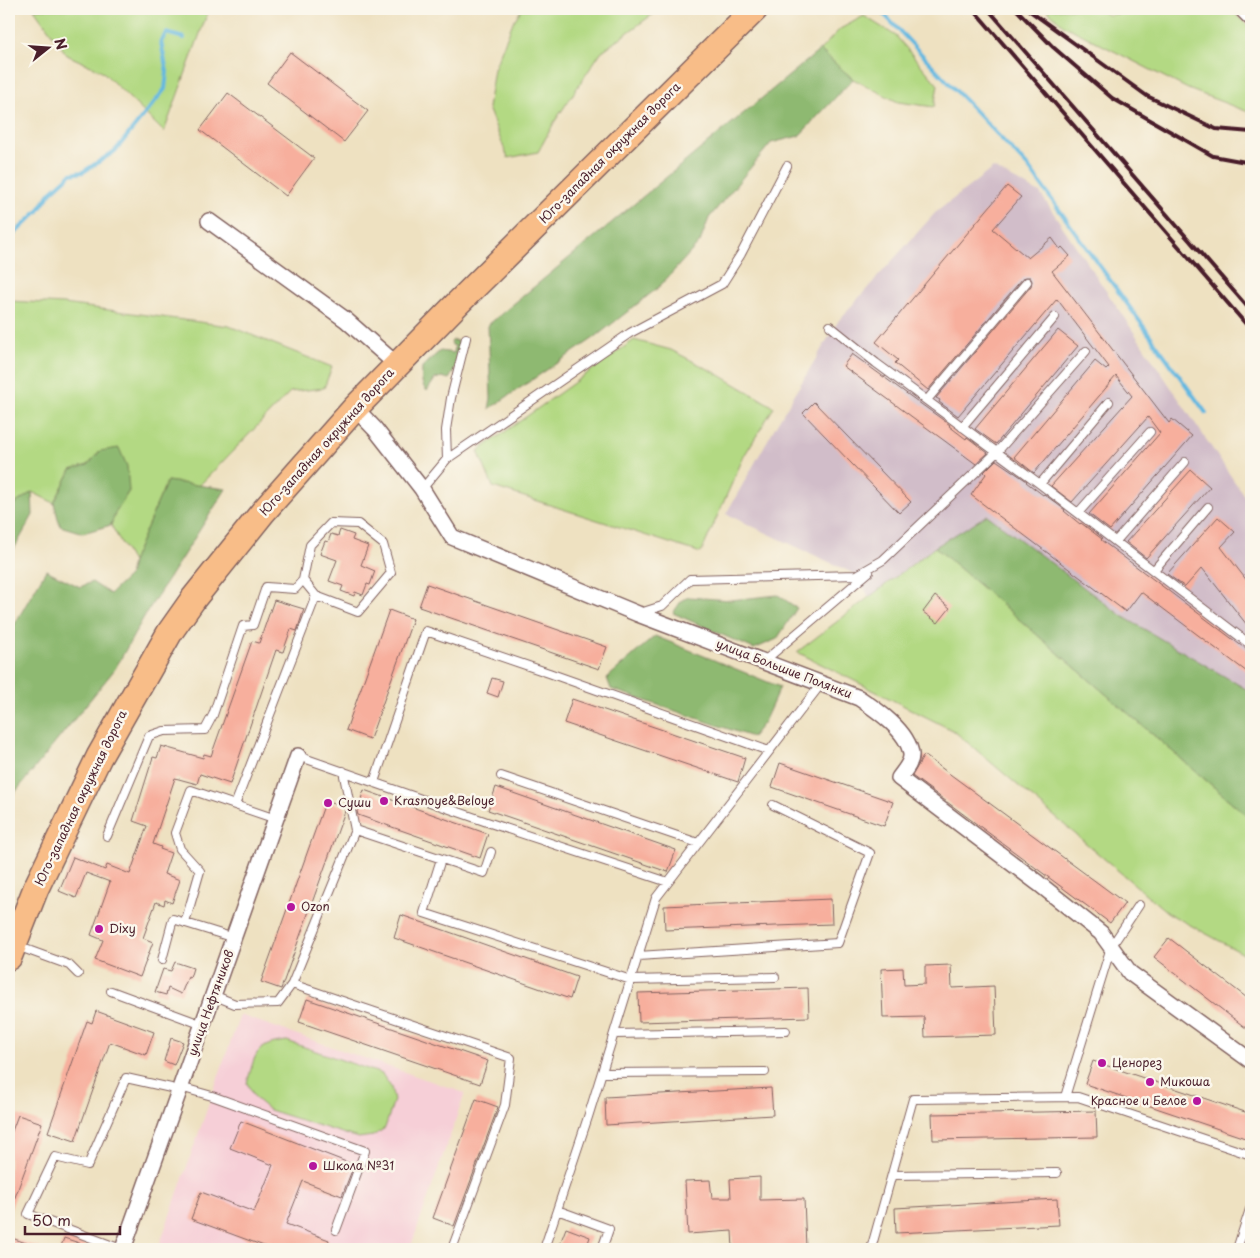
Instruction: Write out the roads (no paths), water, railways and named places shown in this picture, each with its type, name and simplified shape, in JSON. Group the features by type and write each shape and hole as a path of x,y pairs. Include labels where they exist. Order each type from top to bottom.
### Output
{"highway":[{"name":"Юго-западная окружная дорога","path":"11,951 36,888 99,757 170,632 194,598 263,512 355,408 755,9"}],"street":[{"path":"1242,9 1251,18"},
{"path":"209,221 346,320 397,365"},
{"name":"улица Большие Полянки","path":"355,408 375,429 422,489 452,537 638,614 859,698 880,712 899,730 911,754 910,761 899,778 1038,882 1101,933 1130,973 1251,1061"},
{"name":"улица Нефтяников","path":"122,1249 298,756"}],"lane":[{"path":"422,489 447,459 630,333 722,284 741,254 787,166"},
{"path":"926,400 1027,282"},
{"path":"962,426 1054,317"},
{"path":"830,326 876,363 1116,541 1251,645"},
{"path":"447,459 446,430 466,338"},
{"path":"764,662 883,560 997,452 1086,351"},
{"path":"1040,484 1109,402"},
{"path":"1078,513 1150,432"},
{"path":"1116,541 1185,462"},
{"path":"1154,570 1208,507"},
{"path":"107,836 149,736 164,731 205,730 213,715 244,626 253,625 266,587 295,589 303,580 310,545 331,523 358,524 383,544 391,574 358,612 316,596 303,580"},
{"path":"638,614 662,606 690,579 857,575 883,560"},
{"path":"235,805 316,596"},
{"path":"374,782 426,631 549,672 769,751"},
{"path":"544,1249 602,1073 656,898 821,684"},
{"path":"298,756 668,882"},
{"path":"213,995 236,1004 278,1003 292,984 355,830 343,771"},
{"path":"501,776 698,843"},
{"path":"185,923 200,871 180,850 174,833 191,790 276,819"},
{"path":"638,956 838,943 870,852 773,805"},
{"path":"355,830 484,873 491,852"},
{"path":"441,859 424,913 631,980 775,977"},
{"path":"1065,1097 1111,947 1139,905"},
{"path":"162,960 173,919 234,938"},
{"path":"11,951 69,965 78,974"},
{"path":"292,984 511,1058 505,1104 452,1249"},
{"path":"111,991 203,1025"},
{"path":"614,1034 786,1031"},
{"path":"602,1073 765,1072"},
{"path":"122,1249 28,1214 55,1157 88,1165 126,1078 212,1096 365,1151 336,1230"},
{"path":"871,1249 914,1099 1078,1097 1251,1155"},
{"path":"892,1175 1057,1173"},
{"path":"1237,1249 1251,1206"},
{"path":"557,1210 609,1229 602,1249"}],"waterway":[{"path":"879,9 1029,168 1206,413"},
{"path":"9,239 38,211 51,192 71,174 83,172 115,151 165,89 167,72 161,42 166,33 184,38"}],"railway":[{"path":"973,9 1251,330"},
{"path":"988,9 1251,311"},
{"path":"1016,9 1053,47 1112,98 1213,156 1251,163"},
{"path":"1027,9 1147,96 1216,129 1251,132"}],"place":[{"name":"Krasnoye&Beloye","path":"384,801"},
{"name":"Суши","path":"328,803"},
{"name":"Ozon","path":"291,907"},
{"name":"Dixy","path":"99,929"},
{"name":"Ценорез","path":"1102,1063"},
{"name":"Микоша","path":"1150,1082"},
{"name":"Красное и Белое","path":"1197,1101"},
{"name":"Школа №31","path":"313,1166"}]}
